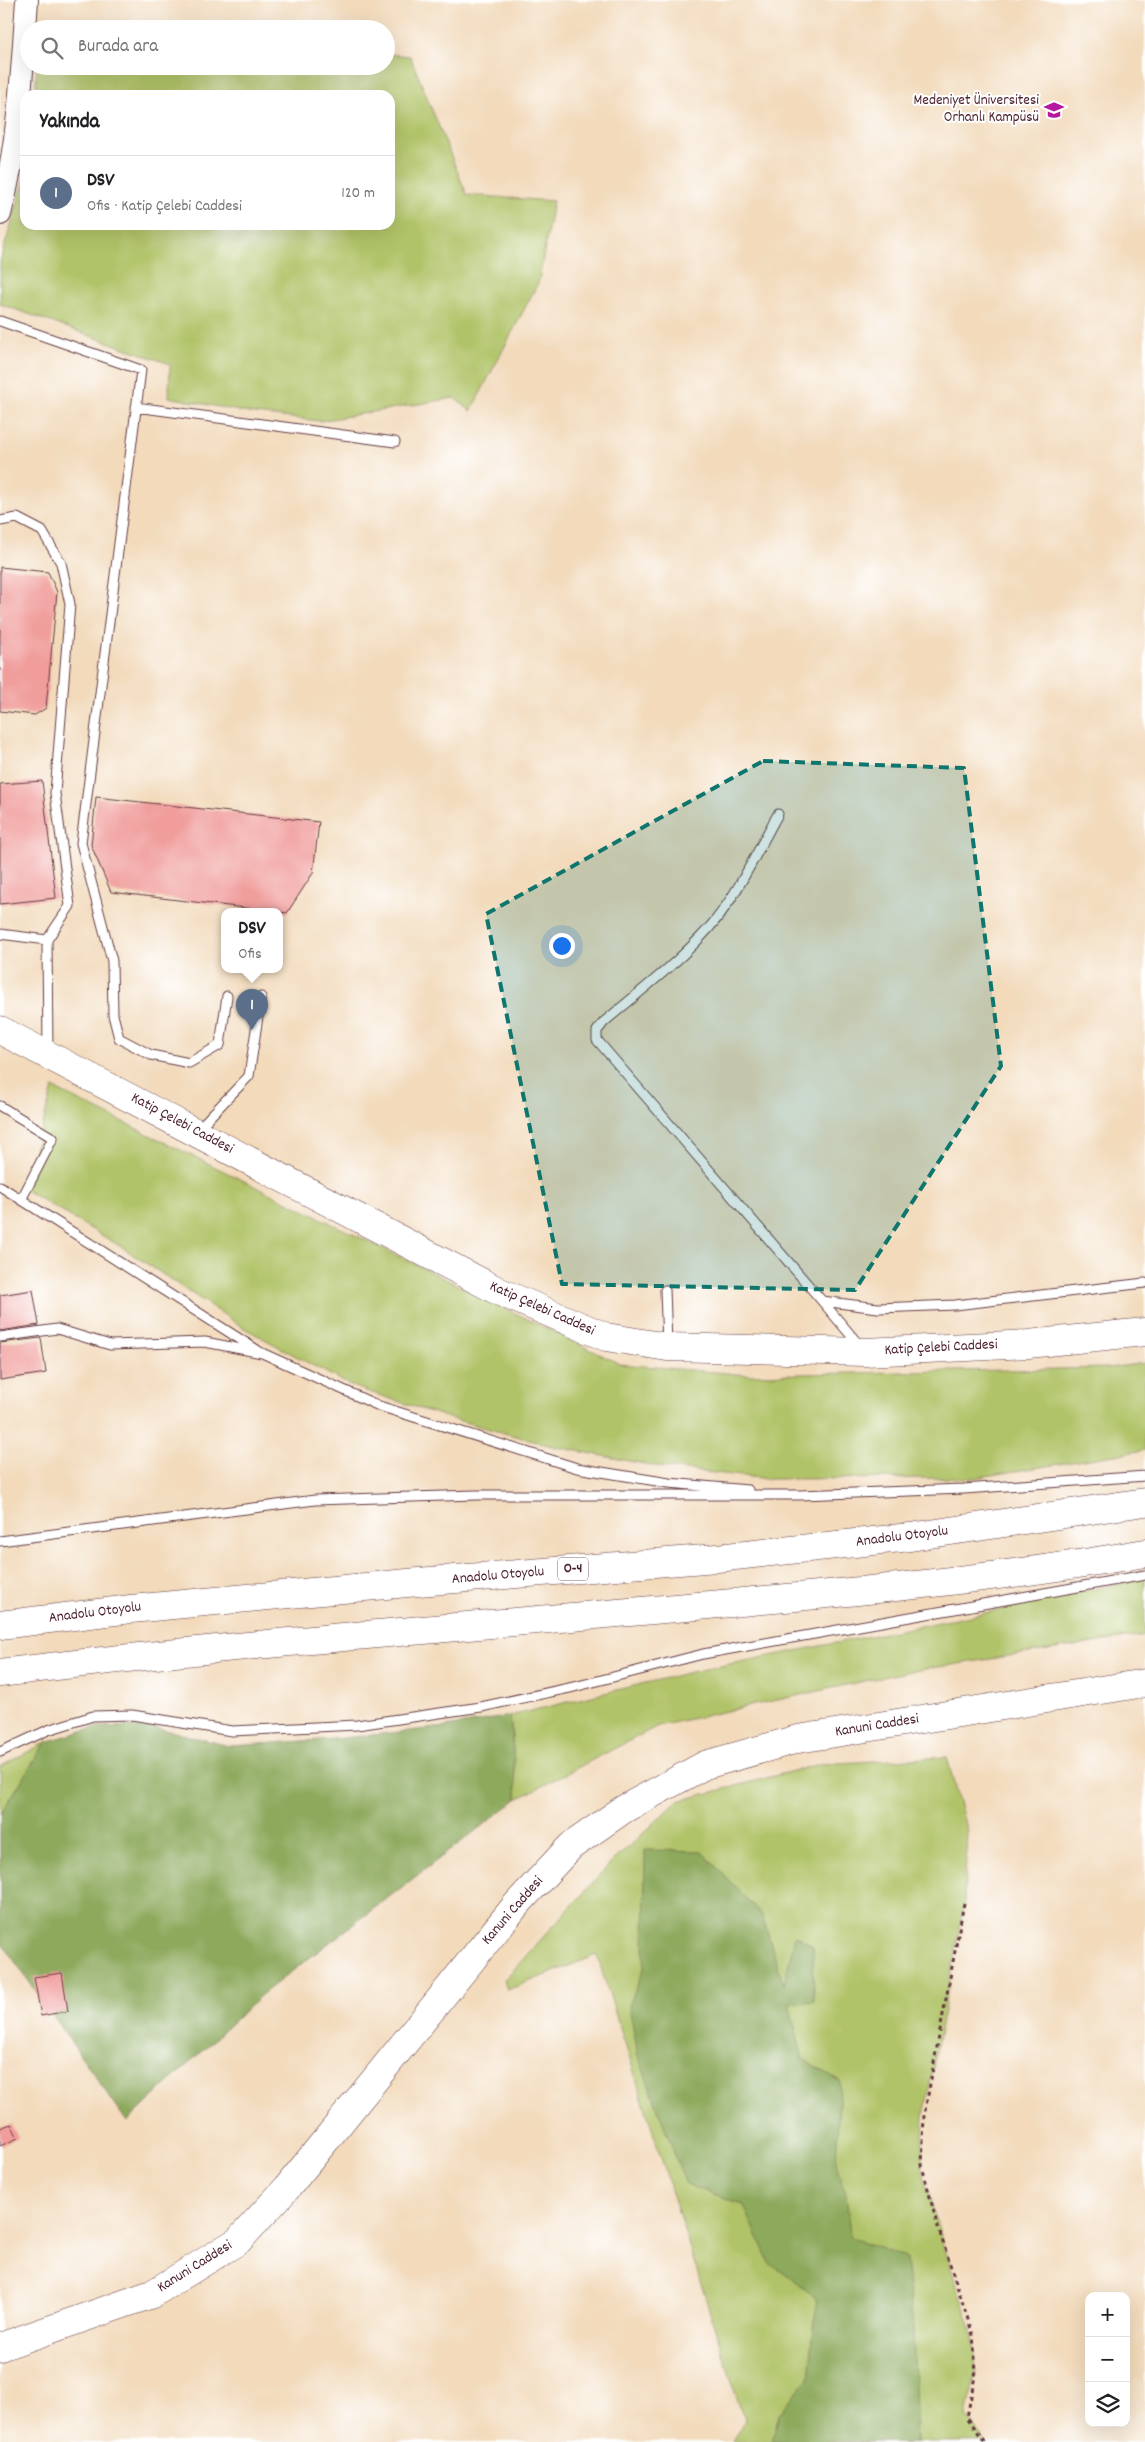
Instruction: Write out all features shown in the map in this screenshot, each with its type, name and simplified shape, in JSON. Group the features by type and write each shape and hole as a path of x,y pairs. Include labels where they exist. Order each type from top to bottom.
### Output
{"main road":[{"name":"Katip Çelebi Caddesi","path":"0,1030 196,1131 500,1292 606,1337 667,1347 865,1352 1028,1344 1145,1332"},
{"name":"Anadolu Otoyolu","path":"0,1625 132,1609 428,1581 717,1558 901,1538 1145,1502"},
{"path":"0,1673 153,1654 778,1599 1080,1564 1145,1552"},
{"name":"Kanuni Caddesi","path":"0,2347 152,2294 238,2241 287,2188 517,1904 571,1846 624,1809 705,1765 798,1739 1145,1683"}],"street":[{"path":"25,20 27,0"},
{"path":"0,214 10,180 16,138 21,75"}],"lane":[{"path":"0,321 141,370 81,843 112,961 113,1015 119,1038 151,1055 189,1063 220,1045 227,996"},
{"path":"136,407 395,442"},
{"path":"0,520 18,518 42,531 61,563 70,604 55,793 70,906 47,940 48,1054"},
{"path":"778,814 727,904 710,928 674,963 604,1022 597,1031 597,1040 865,1352"},
{"path":"0,934 47,940"},
{"path":"196,1131 249,1076 261,997"},
{"path":"0,1106 53,1138 21,1200"},
{"path":"0,1186 262,1352 379,1406 577,1468 669,1483 800,1495"},
{"path":"822,1300 878,1308 955,1305 1145,1283"},
{"path":"665,1290 667,1347"},
{"path":"0,1337 56,1329 110,1345 205,1342 262,1352"},
{"path":"0,1542 316,1500 476,1495 800,1495 964,1489 1145,1476"},
{"path":"0,1752 48,1730 93,1716 132,1716 232,1732 356,1725 481,1707 574,1687 703,1654 1145,1575"}],"path":[{"path":"964,1903 924,2116 922,2166 937,2224 974,2335 976,2371 967,2417 985,2442"}],"highlighted area":[{"path":"763,761 964,768 1001,1066 855,1290 562,1284 486,914"}],"green space":[{"path":"395,55 410,56 467,195 553,201 539,281 471,411 454,398 320,421 254,414 169,397 170,364 0,304 0,261 20,195 20,230 395,230 395,90 35,90 36,75 395,75"},
{"path":"53,1088 620,1364 749,1375 1108,1368 1145,1363 1145,1450 973,1478 769,1479 660,1467 552,1446 446,1417 351,1386 244,1328 123,1248 24,1189"},
{"path":"1145,1578 1145,1635 906,1672 658,1726 517,1799 510,1716 695,1671 980,1614"},
{"path":"510,1716 517,1799 261,1995 127,2122 0,1940 0,1815 46,1742 96,1727 150,1726 229,1746 334,1739 446,1727"},
{"path":"46,1742 0,1815 0,1767"},
{"path":"947,1757 967,1832 964,1903 924,2116 922,2166 937,2224 973,2335 976,2371 967,2417 985,2442 733,2442 744,2420 597,1955 507,1990 504,1980 609,1865 678,1801 820,1764"},
{"path":"645,1850 701,1851 762,1915 784,1985 795,1935 813,1946 814,2001 789,2004 803,2059 840,2081 836,2162 847,2202 850,2237 906,2258 913,2327 917,2442 772,2442 779,2414 809,2378 817,2298 769,2262 743,2204 686,2185 638,2055 629,2005 644,1969"}],"building":[{"path":"0,567 48,572 57,592 46,708 35,715 0,711"},
{"path":"42,781 56,898 0,904 0,784"},
{"path":"96,797 319,822 313,873 287,913 283,913 283,908 245,908 111,892 91,845"},
{"path":"33,1290 39,1325 0,1331 0,1295"},
{"path":"41,1338 46,1373 0,1380 0,1343"},
{"path":"62,1973 68,2011 41,2016 34,1977"},
{"path":"11,2124 18,2138 0,2146 0,2128"}],"place":[{"name":"Medeniyet Üniversitesi Orhanlı Kampüsü","path":"1054,110"},
{"name":"DSV","path":"252,1030"}]}
